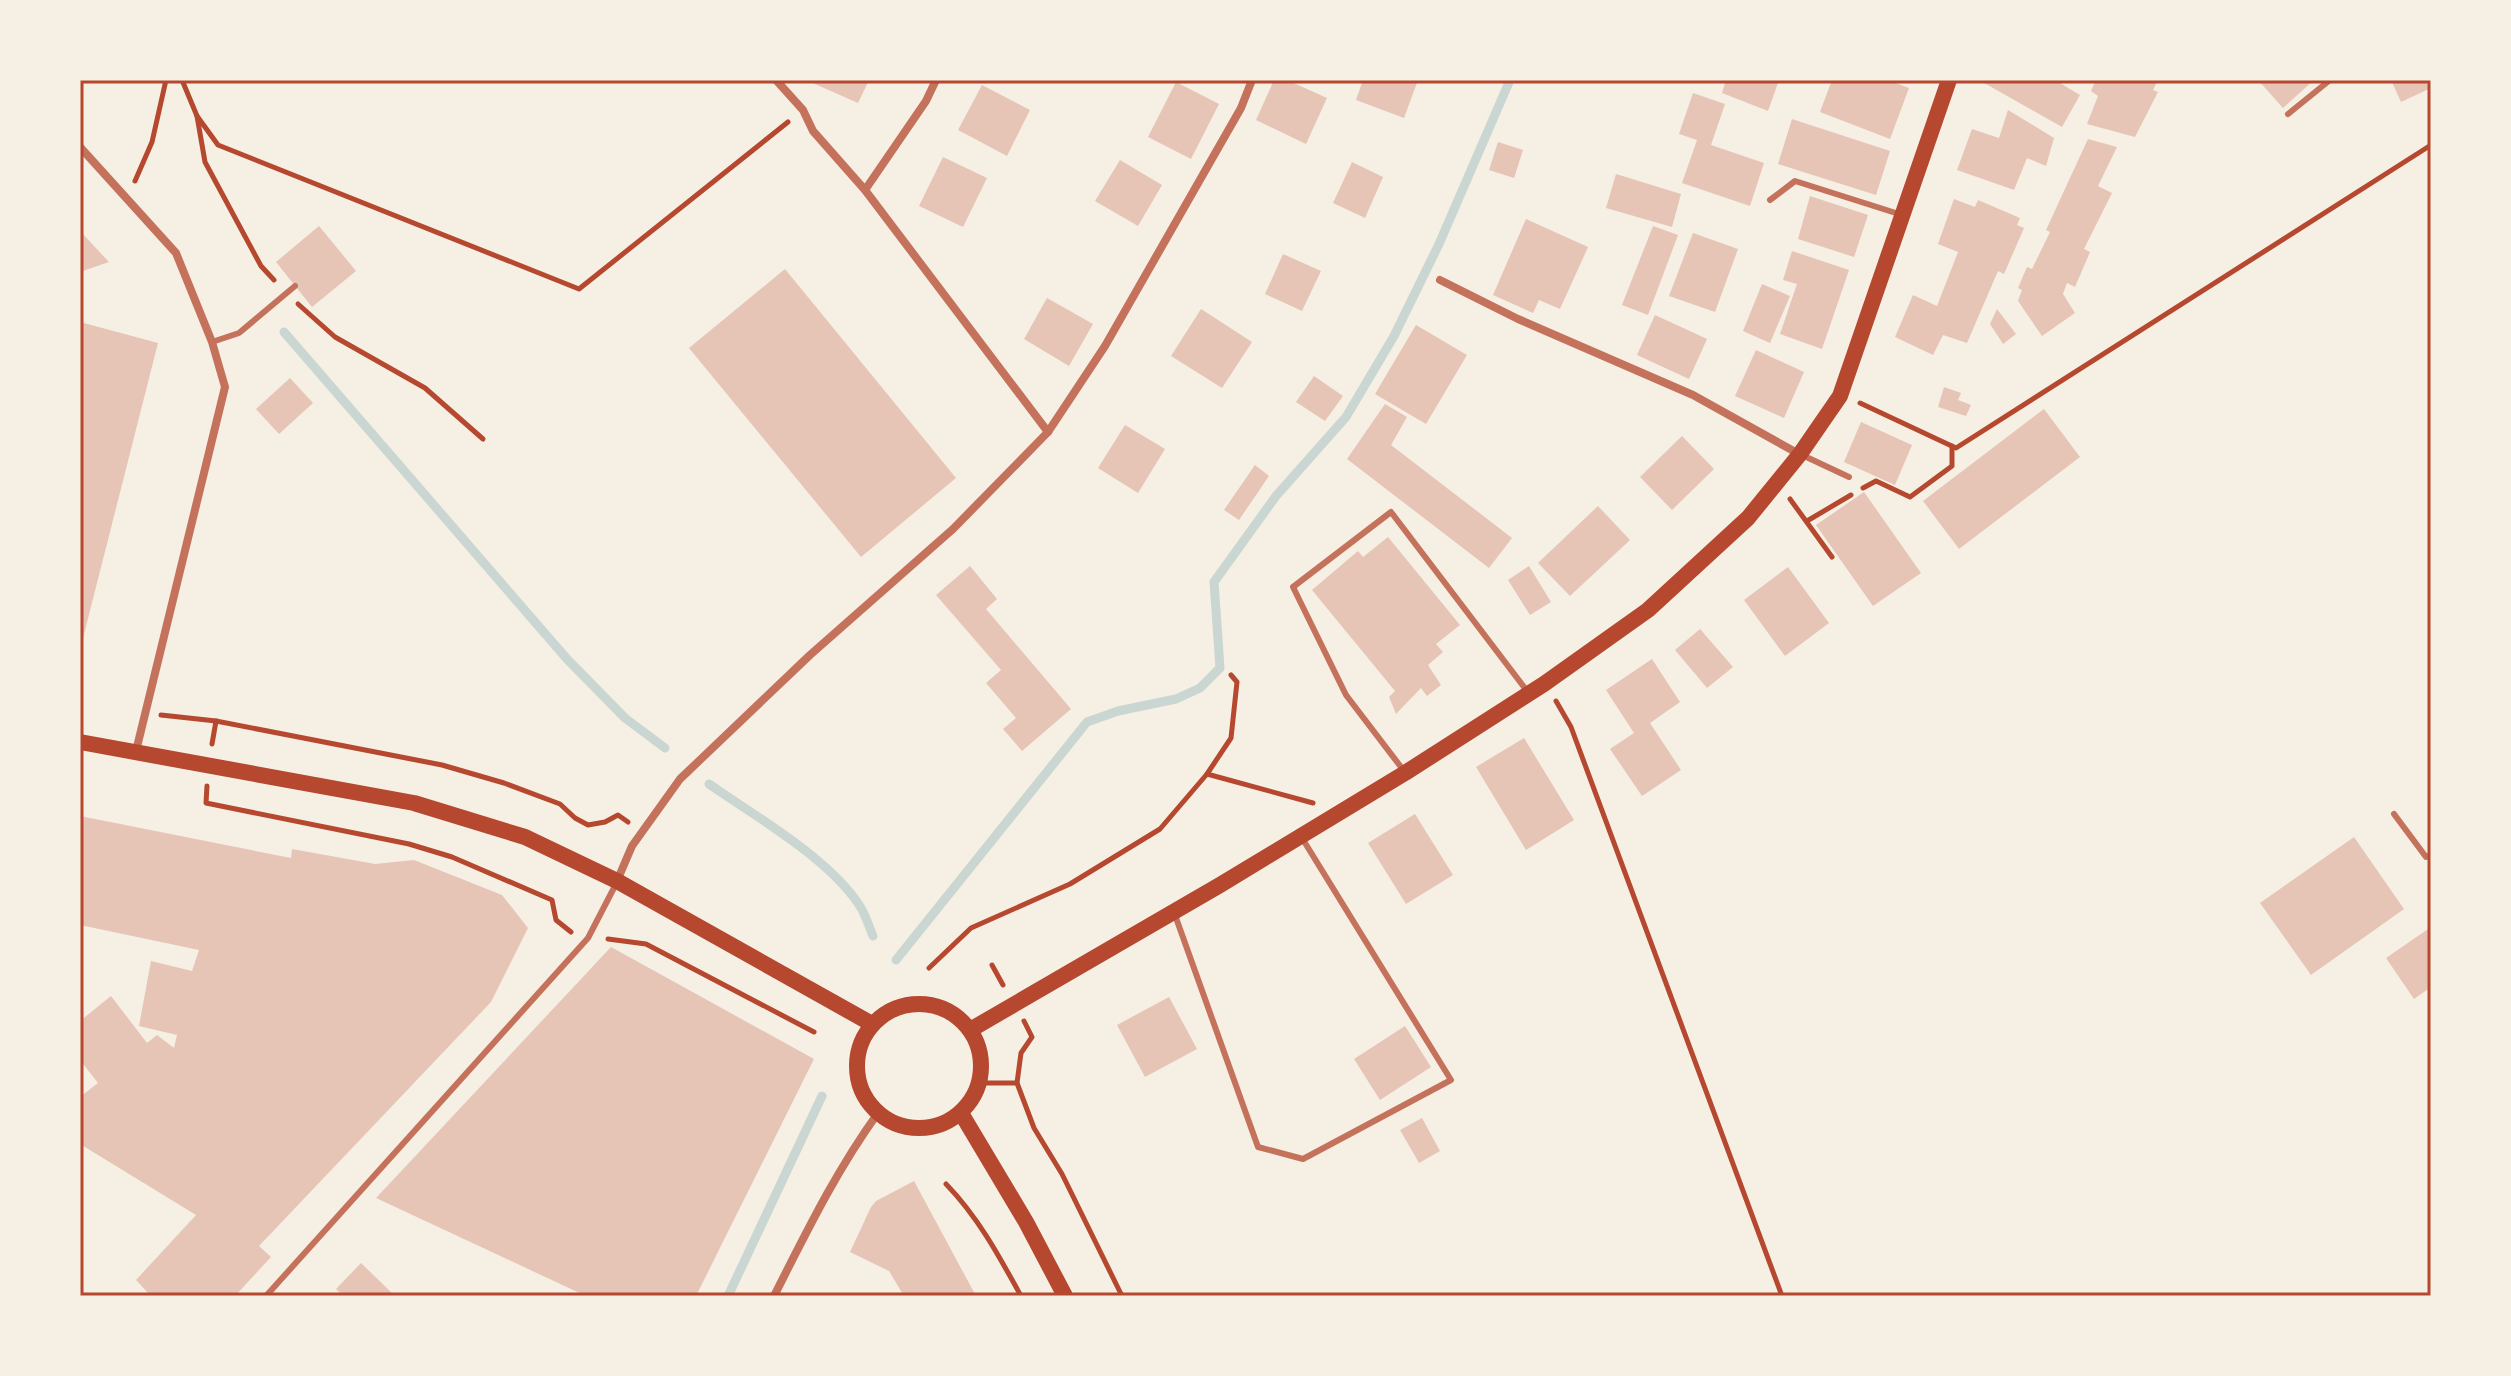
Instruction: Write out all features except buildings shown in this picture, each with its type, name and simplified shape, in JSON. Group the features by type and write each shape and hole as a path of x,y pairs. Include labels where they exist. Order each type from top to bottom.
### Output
{"main road":[{"path":"970,1030 1174,912 1405,773 1529,694 1648,610 1748,518 1800,454 1840,396 1949,80"},
{"path":"80,742 414,803 525,837 617,881 872,1024"},
{"path":"923,1003 950,1011 970,1030 979,1047 982,1065 972,1099 961,1113 942,1124 920,1129 897,1125 878,1113 863,1093 856,1069 860,1045 872,1024 895,1007 923,1003"},
{"path":"961,1113 1026,1222 1065,1296"}],"street":[{"path":"776,80 803,110 813,131 865,190 1048,432"},
{"path":"865,190 926,101 936,80"},
{"path":"617,881 642,831 680,779 798,665 953,529 1048,432 1105,346 1241,108 1252,80"},
{"path":"80,147 176,253 212,342 225,387 135,752"},
{"path":"1440,280 1518,319 1693,395 1800,454"},
{"path":"774,1296 849,1152 878,1113"}],"lane":[{"path":"2288,114 2330,80"},
{"path":"1770,200 1795,181 1902,215"},
{"path":"212,342 239,333 295,286"},
{"path":"1800,454 1849,477"},
{"path":"1405,773 1346,695 1293,587 1391,512 1529,694"},
{"path":"2394,814 2426,857 2431,855"},
{"path":"1174,912 1258,1147 1303,1159 1451,1080 1300,835"},
{"path":"266,1296 588,938 617,881"}],"path":[{"path":"128,197 152,142 166,80"},
{"path":"197,116 218,145 579,289 803,110"},
{"path":"1882,412 1956,448 2431,145"},
{"path":"1807,521 1876,481 1910,497 1952,466 1952,446"},
{"path":"1797,508 1832,557"},
{"path":"929,968 971,928 1070,884 1160,829 1207,774 1231,738 1237,682 1231,675"},
{"path":"1544,684 1571,727 1782,1296"},
{"path":"145,713 216,721"},
{"path":"1207,774 1341,811"},
{"path":"979,1083 1017,1083 1034,1128 1062,1174 1122,1296"},
{"path":"946,1184 990,1241 1021,1296"}],"waterway":[{"path":"896,960 1087,722 1118,711 1176,699 1200,688 1220,668 1214,582 1276,496 1346,417 1394,336 1439,244 1510,80"},
{"path":"284,332 567,659 625,718 665,748"},
{"path":"709,784 791,840 831,873 861,908 873,936"},
{"path":"728,1296 822,1096"}]}
